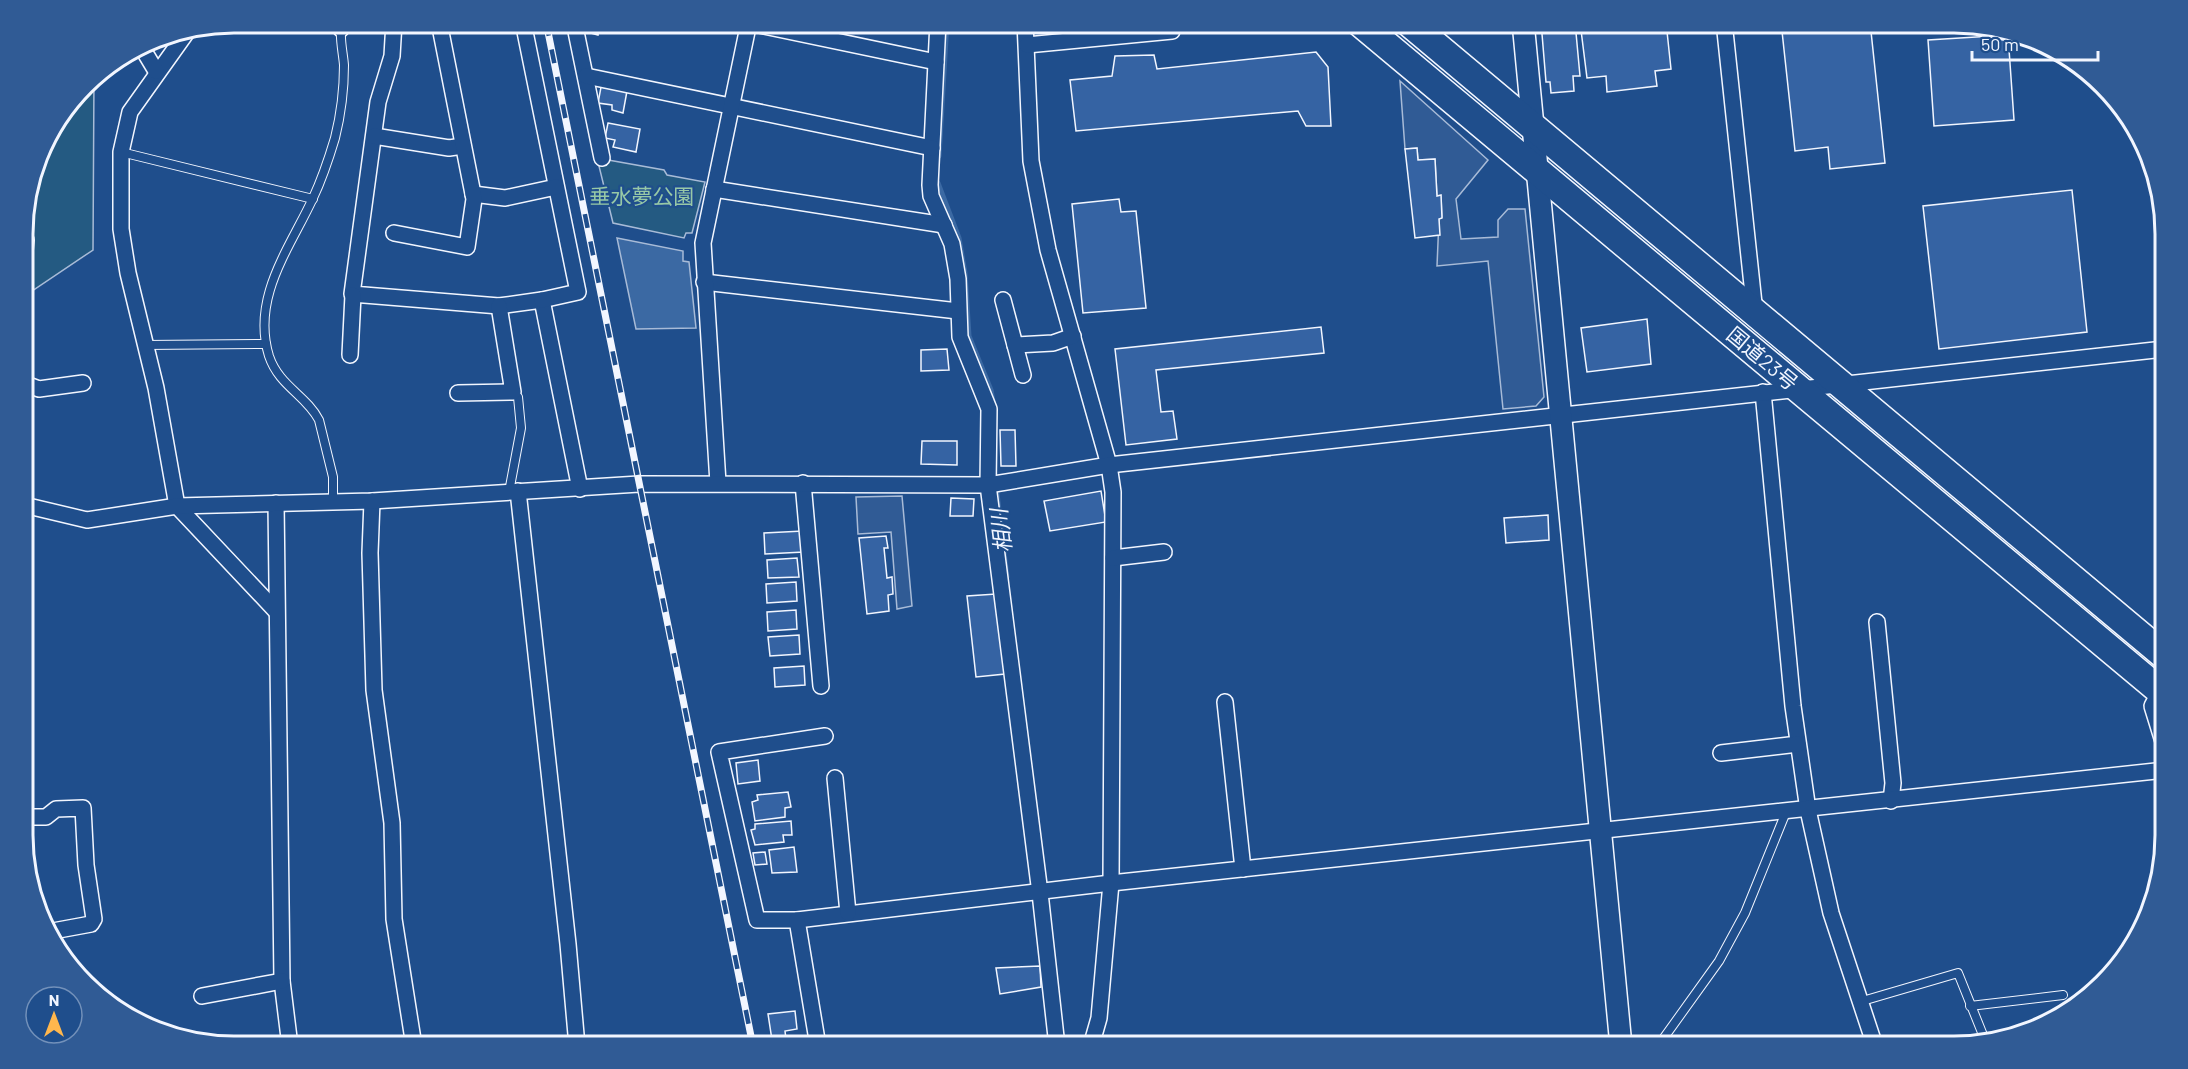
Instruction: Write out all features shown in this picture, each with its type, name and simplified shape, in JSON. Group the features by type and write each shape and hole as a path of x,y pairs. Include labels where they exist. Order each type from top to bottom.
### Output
{"highway":[{"name":"国道23号","path":"1372,33 1536,173 2155,687"},
{"name":"国道23号","path":"1421,33 2155,648"}],"street":[{"path":"351,355 361,219 378,102 391,64 393,33"},
{"path":"394,233 467,247 473,194 441,33"},
{"path":"354,294 499,306 578,292 525,33"},
{"path":"576,33 602,158"},
{"path":"718,483 703,243 745,33"},
{"path":"795,33 936,62"},
{"path":"937,33 931,196 955,257 960,337 988,410 994,485 1045,892 1056,1036"},
{"path":"1024,33 1027,45 1031,161 1048,250 1109,465 1113,492 1111,883 1099,1018 1094,1036"},
{"path":"1027,45 1114,33"},
{"path":"1524,33 1620,1036"},
{"path":"1725,33 1755,313"},
{"path":"180,41 156,71 130,112 121,152 121,229 156,388 177,506 276,611"},
{"path":"146,54 156,71"},
{"path":"585,76 932,147"},
{"path":"374,135 449,148 463,146"},
{"path":"473,194 505,198 556,187"},
{"path":"714,189 944,225"},
{"path":"704,282 958,311"},
{"path":"542,300 580,489"},
{"path":"1003,300 1023,375"},
{"path":"458,393 513,392 499,306"},
{"path":"1015,345 1053,343 1073,336"},
{"path":"33,508 87,520 177,506 372,501 639,484 802,483 883,490 994,485 1109,465 1839,383 2155,351"},
{"path":"33,386 39,388 83,383"},
{"path":"1763,392 1798,744 1808,810 1831,913 1871,1036"},
{"path":"802,483 820,686"},
{"path":"514,491 568,944 576,1036"},
{"path":"372,501 370,553 374,690 392,823 394,919 412,1036"},
{"path":"276,503 282,981 289,1036"},
{"path":"1113,558 1164,552"},
{"path":"1876,622 1893,783 1891,801"},
{"path":"1225,702 1243,869"},
{"path":"2155,702 2152,706 2155,716"},
{"path":"825,736 719,752 757,920 797,920 1111,883 2155,771"},
{"path":"1721,753 1798,744"},
{"path":"835,778 848,913"},
{"path":"33,817 46,817 56,809 83,808 86,865 94,919 91,924 57,930"},
{"path":"797,920 816,1036"},
{"path":"202,996 282,981"}],"lane":[{"path":"333,502 332,467 319,420 278,375 266,344 266,309 276,268 313,199 331,151 341,106 344,65 342,33"},
{"path":"121,152 313,199"},
{"path":"145,345 266,344"},
{"path":"513,392 518,397 521,428 514,491"},
{"path":"1665,1036 1719,961 1745,913 1785,812"},
{"path":"1859,1002 1958,974 1982,1034"},
{"path":"1970,1006 2063,995"}],"green space":[{"path":"94,90 93,250 33,290 33,220 40,182 48,157 60,133 74,111"},
{"name":"垂水夢公園","path":"597,158 664,170 667,175 705,182 692,233 686,233 684,238 613,223"}],"shaded area":[{"path":"1400,81 1488,160 1456,199 1461,239 1498,237 1498,220 1508,209 1525,209 1544,397 1536,406 1503,409 1488,261 1437,266 1439,219 1442,217 1441,196 1437,196 1435,159 1418,160 1417,148 1405,149"},
{"path":"617,238 683,251 683,261 689,262 696,328 636,329"},
{"path":"902,496 912,606 897,609 891,532 858,534 856,497"}],"building":[{"path":"1542,33 1576,33 1580,76 1573,76 1574,91 1551,93 1550,82 1546,82"},
{"path":"1581,33 1667,33 1671,69 1655,71 1657,86 1607,92 1606,76 1587,78"},
{"path":"1782,33 1871,33 1885,163 1830,169 1828,147 1795,151"},
{"path":"1989,36 2008,41 2014,120 1934,126 1928,40"},
{"path":"1316,52 1328,67 1331,126 1306,126 1298,111 1076,131 1070,80 1112,76 1115,56 1154,55 1157,69"},
{"path":"601,87 627,91 623,113 612,110 612,105 598,103"},
{"path":"608,123 640,129 636,152 613,147 615,140 605,138"},
{"path":"1417,148 1418,160 1435,159 1437,196 1441,195 1442,218 1439,219 1440,235 1415,238 1405,149"},
{"path":"2072,190 2087,332 1939,349 1923,206"},
{"path":"1119,199 1121,212 1136,211 1146,308 1083,313 1072,204"},
{"path":"1647,319 1651,364 1587,372 1581,328"},
{"path":"1321,327 1324,353 1156,370 1161,412 1173,411 1177,439 1126,445 1115,349"},
{"path":"947,349 949,370 921,371 921,350"},
{"path":"1000,430 1015,430 1016,466 1001,466"},
{"path":"922,441 957,441 957,465 921,464"},
{"path":"1101,491 1106,522 1050,531 1044,501"},
{"path":"951,498 974,499 973,516 950,516"},
{"path":"1548,515 1549,540 1506,543 1504,518"},
{"path":"803,531 804,552 765,554 764,533"},
{"path":"886,536 888,548 884,548 887,578 892,577 893,594 888,595 889,611 867,614 859,538"},
{"path":"797,558 799,577 768,578 767,560"},
{"path":"796,582 797,601 767,603 766,584"},
{"path":"996,594 1005,674 976,677 967,596"},
{"path":"796,610 797,629 768,631 767,612"},
{"path":"799,635 800,654 770,656 768,637"},
{"path":"804,666 805,685 775,687 774,668"},
{"path":"758,760 760,781 738,784 736,763"},
{"path":"788,792 791,807 785,808 785,817 755,821 752,802 758,800 757,795"},
{"path":"791,821 792,835 783,835 784,842 755,845 751,830 755,829 755,824"},
{"path":"794,847 797,872 772,873 769,850"},
{"path":"765,852 767,864 755,865 753,853"},
{"path":"1040,966 1041,987 1000,994 996,968"},
{"path":"795,1011 797,1029 785,1031 786,1036 771,1036 768,1014"}],"waterway":[{"name":"相川","path":"939,156 946,33"},
{"name":"相川","path":"938,183 959,238 965,273 969,336 991,390 994,407"},
{"name":"相川","path":"996,485 1007,577"}],"railway":[{"path":"548,33 751,1036"}]}
